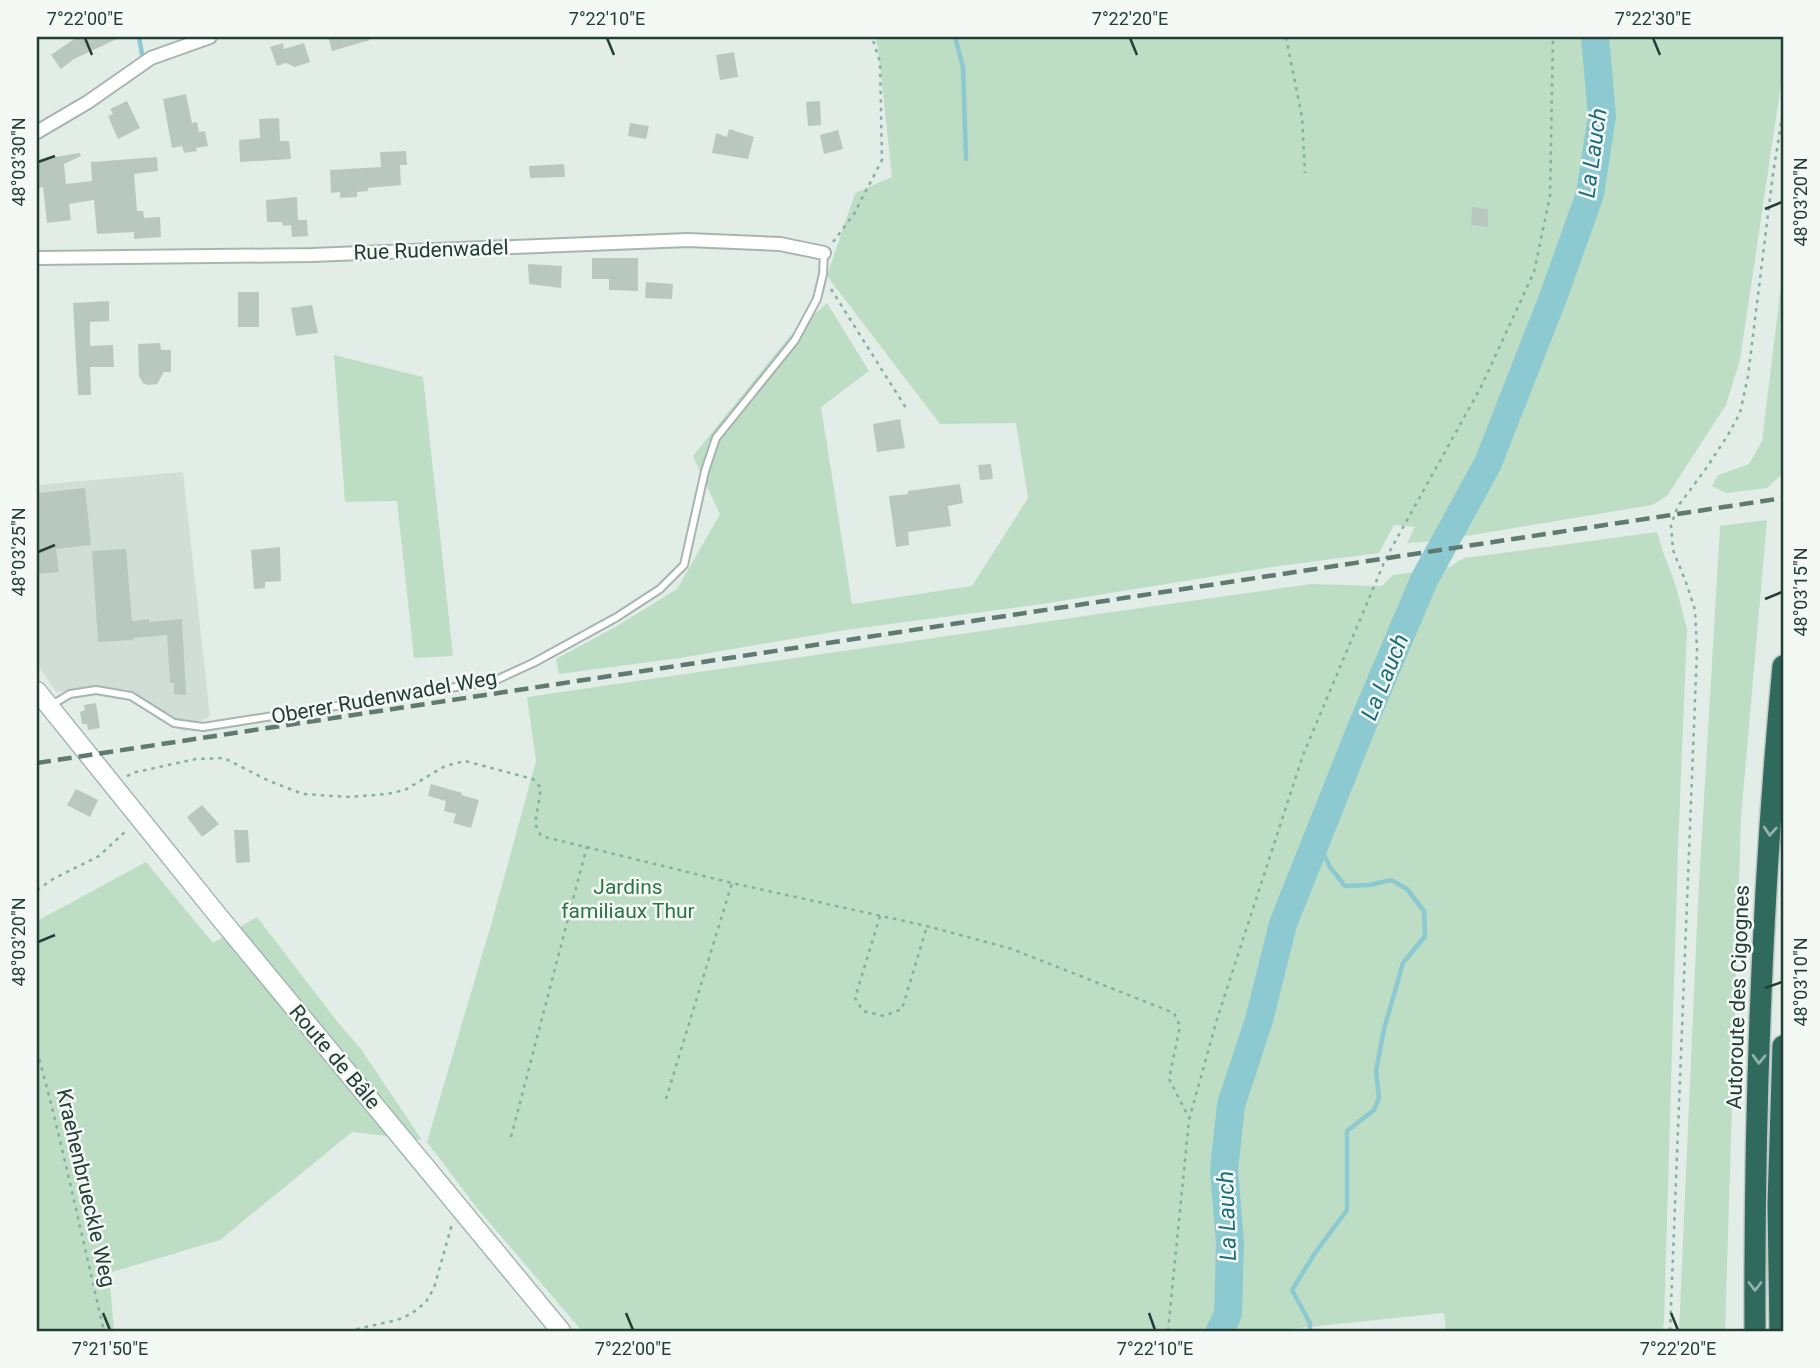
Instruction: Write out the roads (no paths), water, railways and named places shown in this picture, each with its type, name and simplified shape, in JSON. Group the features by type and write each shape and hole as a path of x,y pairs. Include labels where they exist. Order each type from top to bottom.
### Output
{"highway":[{"name":"Autoroute des Cigognes","path":"1755,1331 1754,1200 1761,989 1769,839 1783,666"},
{"path":"1780,1331 1778,1204 1783,1046"}],"main road":[{"name":"Route de Bâle","path":"37,691 220,918 561,1331"}],"street":[{"path":"37,132 88,102 152,58 210,37"},
{"name":"Rue Rudenwadel","path":"37,258 312,255 688,240 779,244 824,253"}],"lane":[{"name":"Oberer Rudenwadel Weg","path":"49,706 70,694 96,690 131,696 174,723 203,727 494,681 617,617 660,589 684,565 705,471 716,438 795,340 817,299 823,274 824,253"}],"waterway":[{"path":"139,37 142,54"},
{"path":"955,37 963,67 966,159"},
{"name":"La Lauch","path":"1220,1331 1228,1314 1230,1243 1224,1170 1231,1105 1259,1020 1283,924 1424,580 1488,463 1554,295 1590,194 1602,116 1595,37"},
{"path":"1310,1331 1310,1323 1292,1290 1347,1210 1347,1131 1374,1110 1379,1098 1376,1071 1384,1029 1403,963 1425,936 1424,911 1407,889 1391,880 1370,885 1345,886 1330,867 1316,839"}],"railway":[{"path":"37,763 1783,498"}],"park label":[{"name":"Jardins familiaux Thur","path":"628,899"}]}
